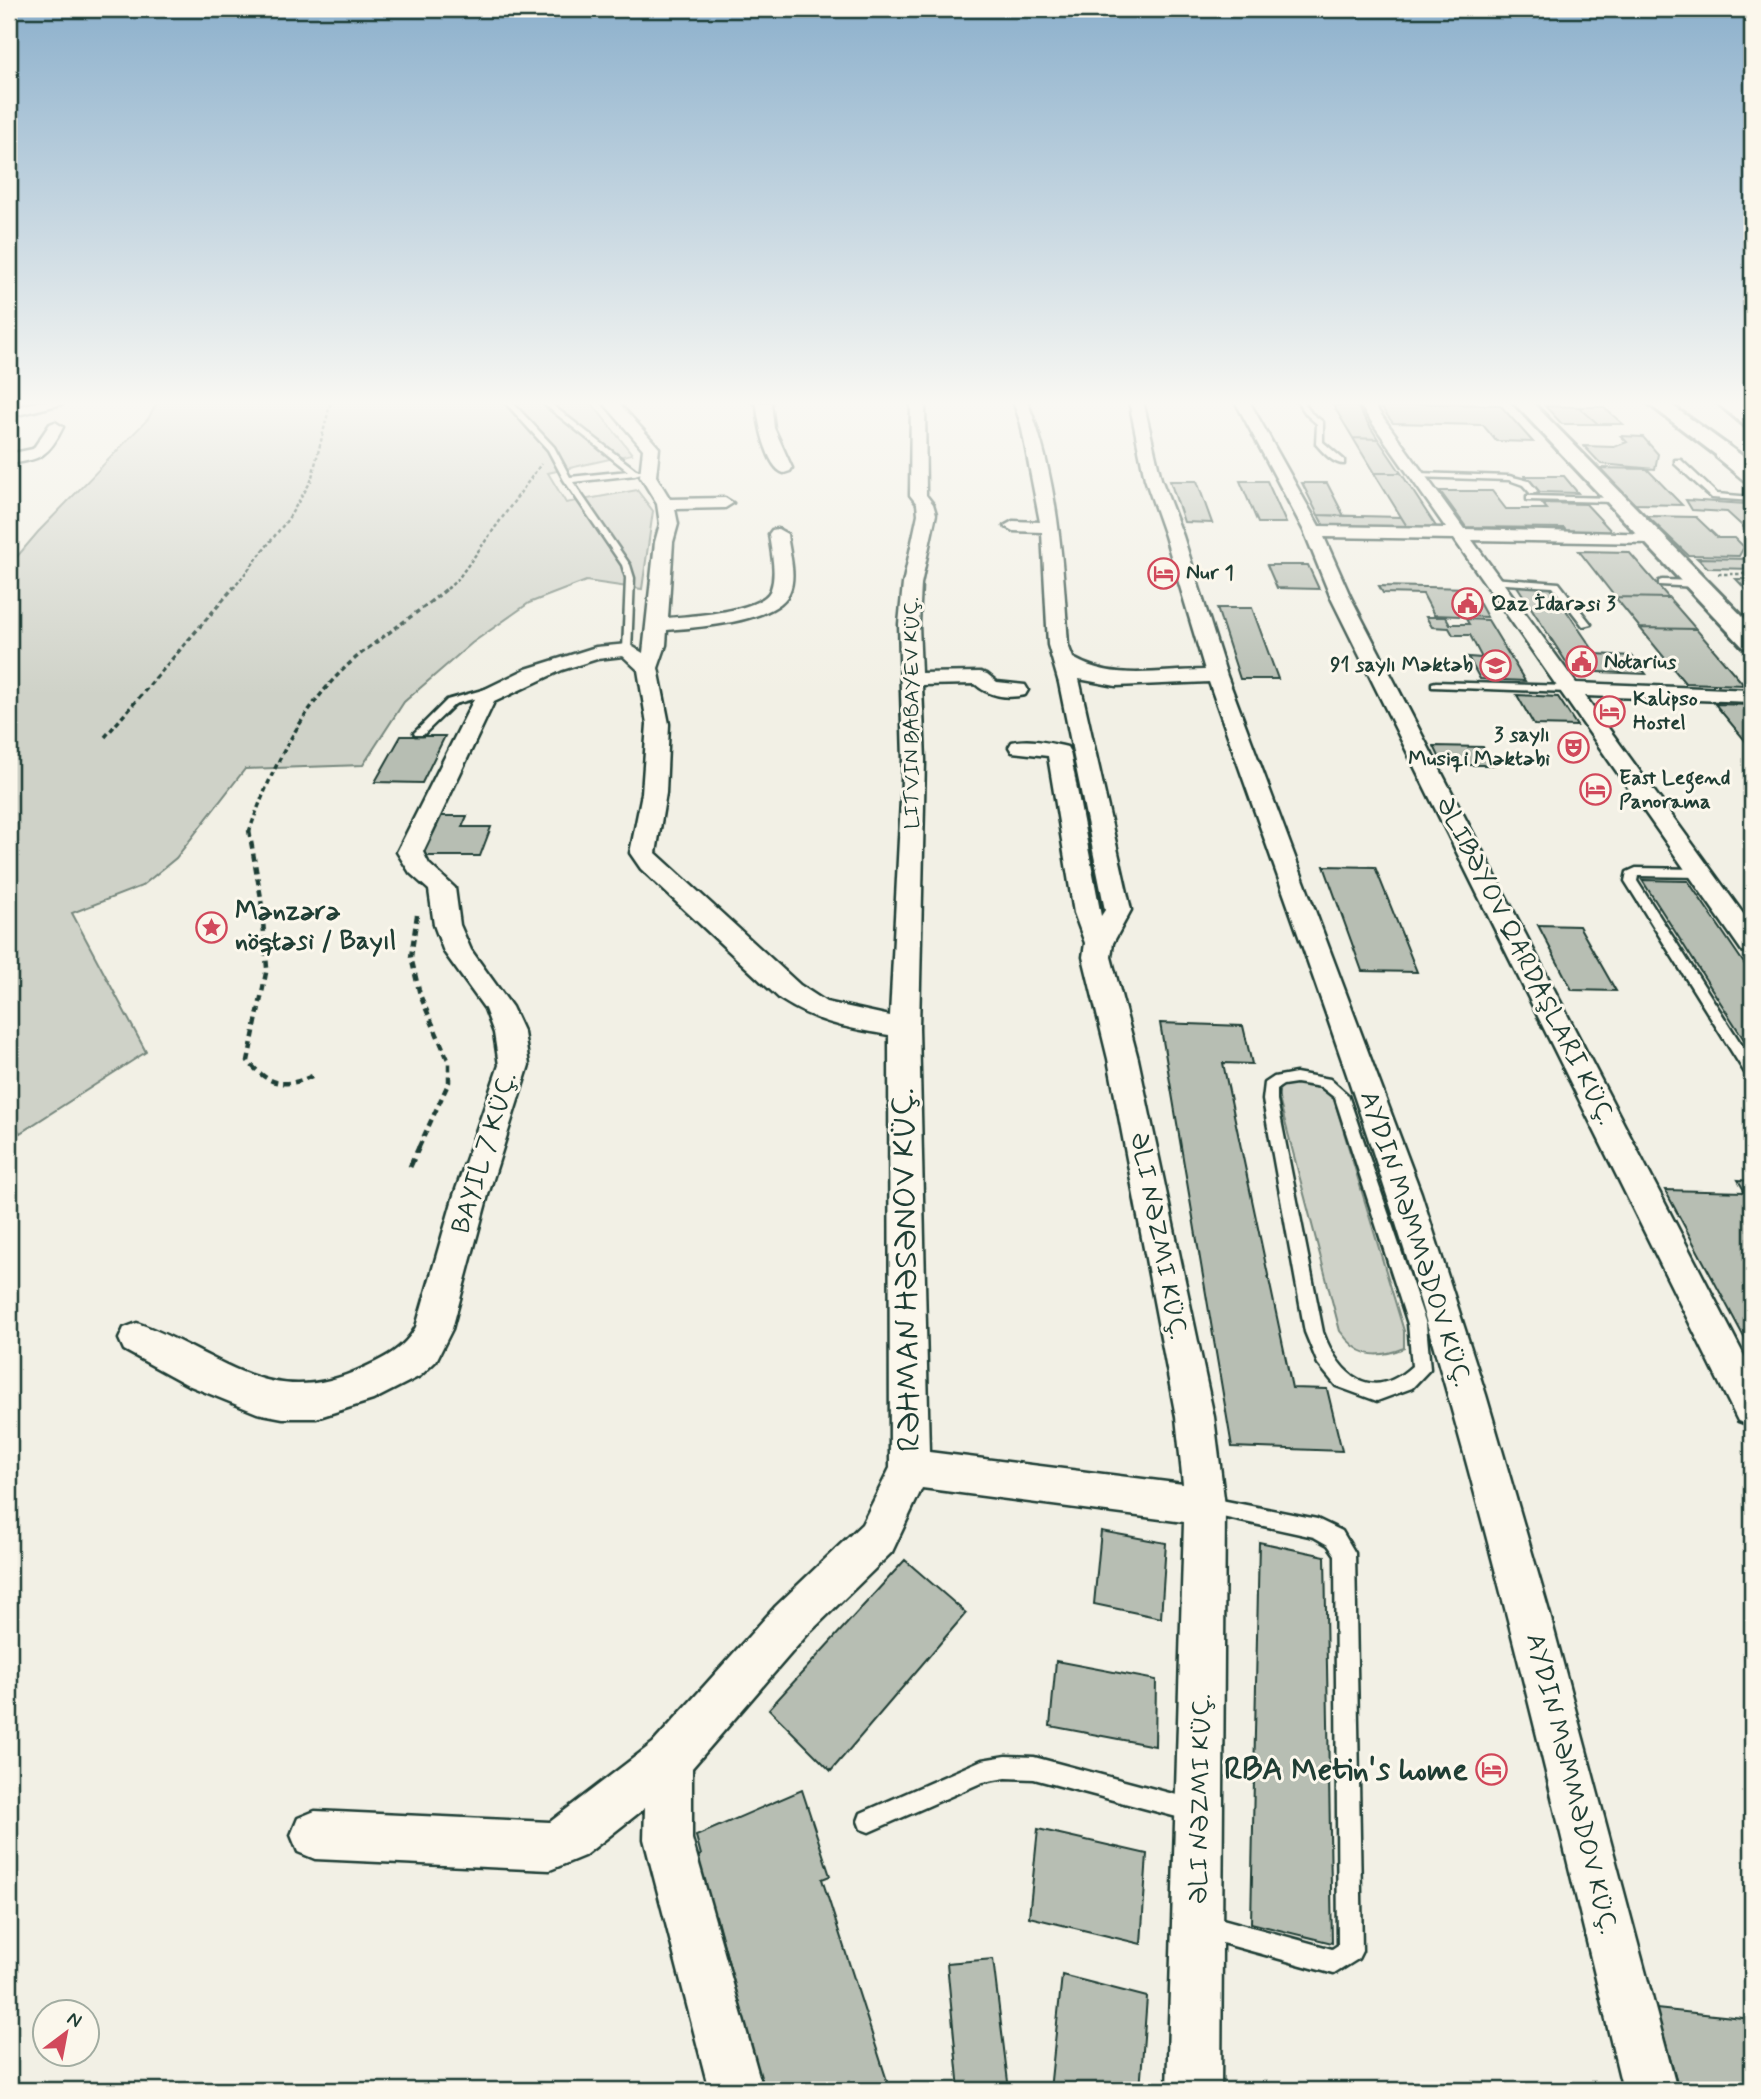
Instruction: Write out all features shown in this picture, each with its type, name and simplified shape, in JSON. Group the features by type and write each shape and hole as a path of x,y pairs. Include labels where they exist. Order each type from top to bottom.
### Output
{"main road":[{"path":"1614,500 1752,641"}],"street":[{"path":"638,659 656,645 664,542 669,524 662,499"},
{"name":"LITVIN BABAYEV KÜÇ.","path":"904,1028 914,760 909,624 912,584 927,514 921,499"},
{"path":"1044,499 1049,527 1056,635 1073,696 1118,910 1099,943"},
{"path":"1160,499 1388,1193 1493,1485 1650,2090"},
{"path":"1295,499 1313,531 1347,609 1752,1409"},
{"path":"1434,499 1752,945"},
{"path":"665,504 725,503"},
{"path":"1013,526 1049,527"},
{"path":"1313,531 1651,538"},
{"path":"657,625 737,614 768,605 776,599 781,586 778,534"},
{"path":"137,1339 201,1373 257,1396 283,1401 316,1401 360,1388 407,1365 423,1350 434,1329 471,1195 514,1065 509,1033 498,1007 458,952 447,925 442,888 419,868 410,852 485,698 501,688 589,655 613,649 638,659"},
{"path":"638,659 658,724 654,793 643,853 650,864 718,923 790,992 826,1012 904,1028"},
{"path":"1062,661 1085,674 1116,680 1217,676"},
{"path":"912,679 980,678 991,688 1017,690"},
{"path":"1568,689 1752,696"},
{"name":"ƏLI NƏZMI KÜÇ.","path":"1020,747 1059,752 1087,913 1099,943 1097,957 1123,1059 1195,1417 1205,1506 1194,2090"},
{"name":"RƏHMAN HƏSƏNOV KÜÇ.","path":"315,1835 550,1846 567,1839 669,1759 790,1621 877,1538 898,1499 909,1468 904,1028"},
{"path":"909,1468 1205,1506"},
{"path":"669,1759 668,1839 736,2090"}],"lane":[{"path":"581,499 626,565 630,578 638,659"},
{"path":"1597,499 1614,500"},
{"path":"1492,581 1556,585 1586,624"},
{"path":"1662,583 1697,584"},
{"path":"1442,696 1434,681 1568,689"},
{"path":"419,733 451,702 501,688"},
{"path":"1700,873 1636,872 1631,874 1631,881 1752,1072"},
{"path":"1310,1079 1334,1088 1341,1095 1388,1193 1417,1324 1421,1369 1406,1383 1377,1393 1342,1381 1324,1359 1314,1332 1270,1100 1270,1087 1279,1081 1310,1079"},
{"path":"1199,1925 1334,1962 1350,1951 1345,1553 1335,1538 1317,1528 1205,1506"},
{"path":"869,1821 982,1771 1006,1767 1034,1768 1200,1813"}],"path":[{"path":"106,737 230,593 289,519 301,499"},
{"path":"312,1076 291,1087 275,1085 262,1079 248,1061 267,968 261,898 248,834 261,797 296,730 327,687 362,653 410,620 458,579 515,499"},
{"path":"410,1167 449,1083 449,1062 420,995 411,957 422,884 428,874"}],"shaded area":[{"path":"70,499 564,499 566,503 588,499 644,499 653,511 642,589 586,581 529,603 472,643 404,702 363,765 245,769 176,858 142,886 72,913 146,1052 20,1133 9,1114 9,566"},
{"path":"1288,1082 1318,1084 1333,1096 1404,1331 1404,1348 1384,1354 1360,1351 1340,1331 1278,1095 1280,1087"}],"building":[{"path":"1176,499 1203,499 1212,523 1184,522"},
{"path":"1248,499 1275,499 1286,523 1258,523"},
{"path":"1310,499 1335,499 1344,516 1318,515"},
{"path":"1390,499 1418,499 1437,528 1408,528"},
{"path":"1446,499 1498,499 1506,509 1547,509 1542,503 1586,504 1613,533 1567,532 1564,528 1466,527"},
{"path":"1628,499 1676,499 1682,505 1633,504"},
{"path":"1686,500 1746,504 1752,509 1752,535 1727,512 1692,510"},
{"path":"1318,515 1401,517 1408,528 1324,526"},
{"path":"1647,516 1696,517 1718,538 1735,538 1744,547 1739,556 1688,555"},
{"path":"1579,551 1629,552 1669,598 1615,597"},
{"path":"1697,558 1752,559 1752,569 1708,568"},
{"path":"1267,565 1308,565 1319,589 1277,588"},
{"path":"1736,579 1752,579 1752,596"},
{"path":"1379,586 1471,588 1487,617 1434,615 1423,594 1383,593"},
{"path":"1517,586 1550,587 1596,654 1632,656 1646,674 1572,671"},
{"path":"1615,597 1669,598 1696,629 1640,628"},
{"path":"1217,608 1252,608 1278,679 1240,679"},
{"path":"1426,617 1446,617 1450,624 1469,624 1466,619 1488,620 1525,681 1480,679 1468,657 1482,658 1470,635 1453,635 1449,628 1432,627"},
{"path":"1640,628 1696,629 1744,685 1685,683"},
{"path":"1517,695 1558,697 1577,726 1534,725"},
{"path":"1715,704 1752,705 1752,749"},
{"path":"401,736 445,736 422,783 375,782"},
{"path":"1434,746 1483,747 1494,765 1443,765"},
{"path":"438,816 467,816 462,827 491,827 480,856 420,856"},
{"path":"1324,866 1375,867 1417,972 1362,971"},
{"path":"1642,880 1688,881 1752,975 1752,1052"},
{"path":"1538,925 1579,926 1616,991 1572,990"},
{"path":"1160,1023 1243,1026 1252,1064 1223,1063 1292,1388 1327,1389 1342,1451 1232,1447"},
{"path":"1738,1180 1752,1181 1752,1352 1665,1190 1745,1192"},
{"path":"1101,1531 1166,1543 1161,1618 1094,1604"},
{"path":"1259,1542 1325,1556 1332,1943 1251,1923"},
{"path":"905,1560 966,1613 831,1771 769,1709"},
{"path":"1056,1661 1156,1680 1155,1746 1050,1726"},
{"path":"802,1790 830,1876 822,1879 890,2090 763,2090 716,1916 703,1922 687,1861 701,1855 696,1836"},
{"path":"1038,1829 1147,1854 1141,1944 1029,1917"},
{"path":"993,1959 1009,2090 959,2090 947,1963"},
{"path":"1062,1975 1147,1997 1140,2090 1050,2090"},
{"path":"1656,2009 1752,2019 1752,2090 1679,2090"}],"place":[{"name":"Nur 1","path":"1163,573"},
{"name":"Qaz İdarəsi 3","path":"1468,604"},
{"name":"Notarius","path":"1581,662"},
{"name":"91 saylı Məktəb","path":"1496,665"},
{"name":"Kalipso Hostel","path":"1610,711"},
{"name":"3 saylı Musiqi Məktəbi","path":"1573,747"},
{"name":"East Legend Panorama","path":"1596,790"},
{"name":"Mənzərə nöqtəsi / Bayıl","path":"212,927"},
{"name":"RBA Metin's home","path":"1491,1770"}]}
